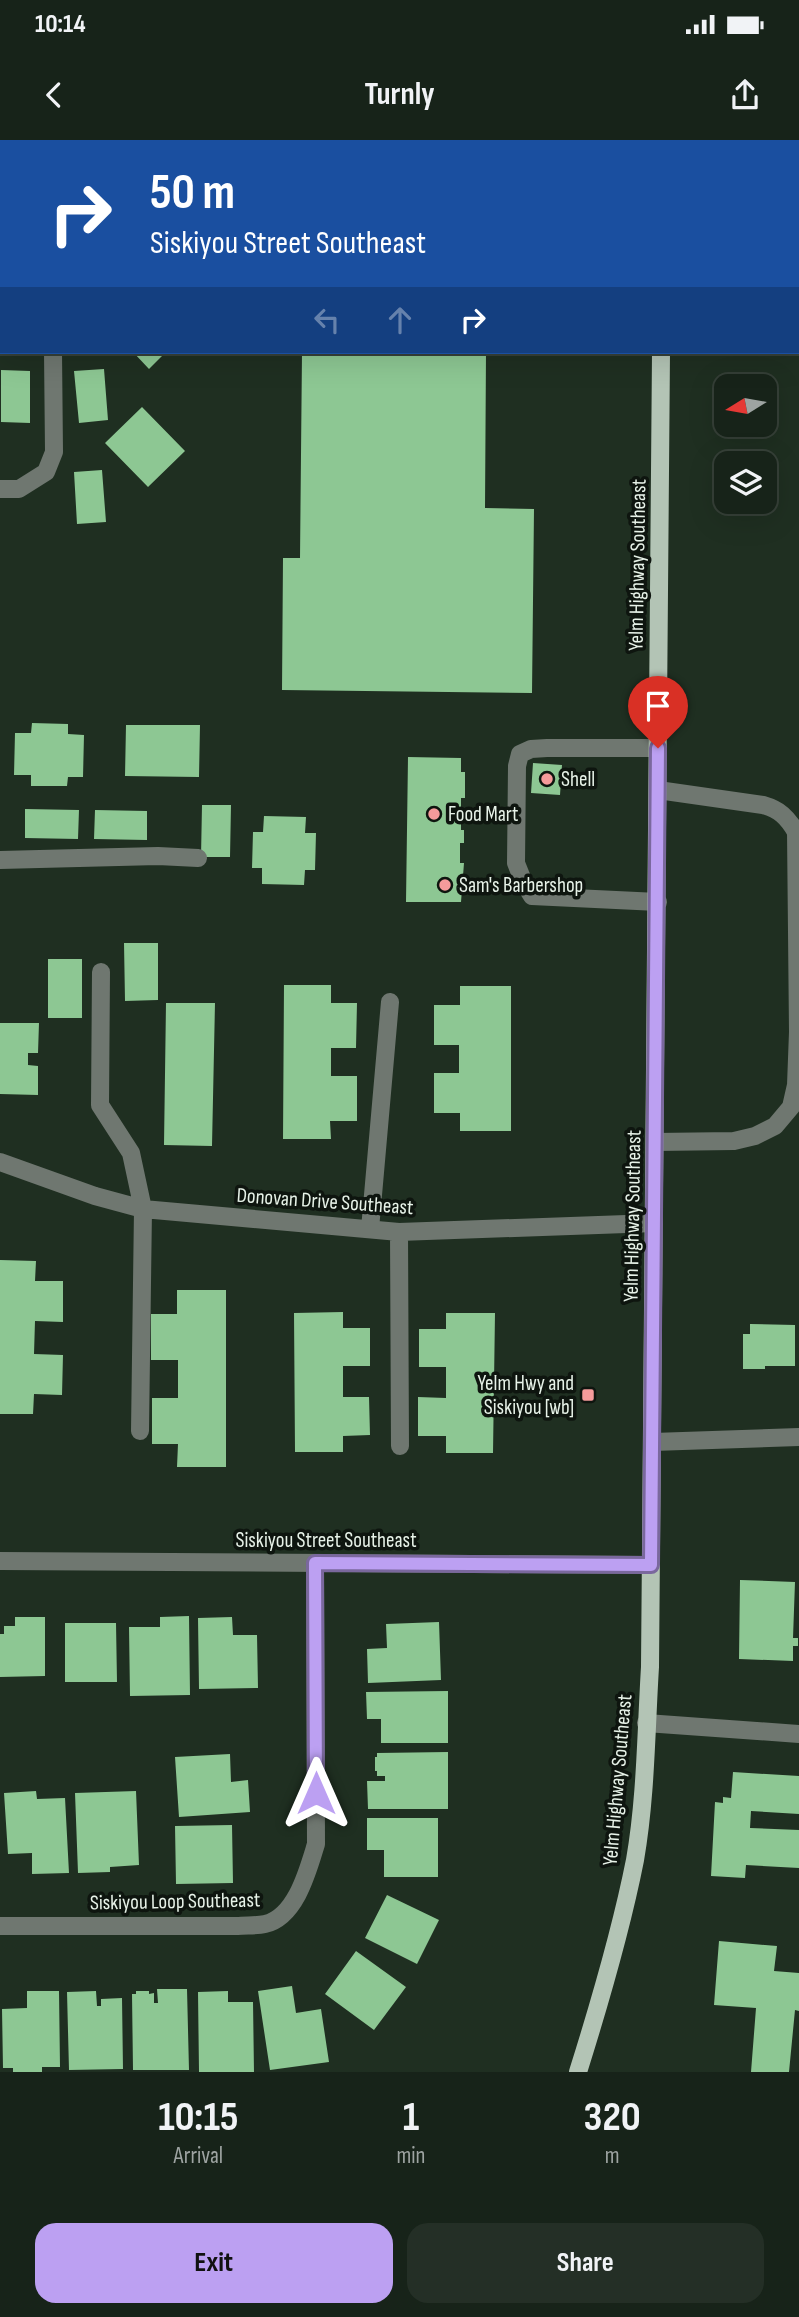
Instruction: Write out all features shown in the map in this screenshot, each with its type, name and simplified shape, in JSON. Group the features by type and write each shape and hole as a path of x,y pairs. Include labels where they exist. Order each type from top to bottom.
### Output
{"main road":[{"name":"Yelm Highway Southeast","path":"578,2072 617,1934 635,1858 650,1667 662,354"}],"street":[{"path":"0,489 19,489 46,472 54,452 53,354"},
{"path":"658,748 547,748 531,749 520,754 517,766 516,863 532,896 658,902"},
{"path":"655,1142 734,1141 755,1136 775,1126 791,1107 796,1085 798,1032 796,832 788,817 776,808 763,805 658,790"},
{"path":"0,860 158,856 198,858"},
{"path":"101,972 100,1105 131,1153 143,1209 141,1430"},
{"path":"370,1229 390,1002"},
{"name":"Donovan Drive Southeast","path":"0,1162 95,1196 143,1209 400,1232 654,1223"},
{"path":"400,1232 400,1446"},
{"path":"653,1442 799,1437"},
{"name":"Siskiyou Street Southeast","path":"0,1561 651,1565"},
{"name":"Siskiyou Loop Southeast","path":"0,1926 237,1926 267,1923 290,1907 307,1872 316,1844 315,1563"},
{"path":"646,1723 799,1734"}],"building":[{"path":"135,354 164,354 149,369"},
{"path":"302,354 486,354 485,508 534,509 532,693 282,690 283,558 300,558"},
{"path":"104,369 108,420 79,423 74,371"},
{"path":"1,370 30,371 30,423 1,422"},
{"path":"142,407 185,451 148,487 105,443"},
{"path":"102,470 106,522 77,524 74,472"},
{"path":"32,723 68,724 68,734 84,735 83,777 68,777 67,786 31,786 31,775 14,775 15,733 31,733"},
{"path":"126,725 200,725 199,777 125,776"},
{"name":"Food Mart","path":"408,757 461,758 461,772 465,772 465,798 461,798 461,830 464,830 464,843 460,843 460,863 464,863 461,902 406,902"},
{"name":"Shell","path":"533,763 562,765 560,795 531,793"},
{"path":"202,805 231,805 230,857 201,857"},
{"path":"25,809 79,810 78,839 25,838"},
{"path":"95,810 147,811 147,840 94,839"},
{"path":"264,816 306,817 305,833 316,833 315,870 305,870 304,885 262,884 262,868 252,868 253,832 263,832"},
{"path":"124,943 158,943 158,1000 125,1001"},
{"path":"48,959 82,959 82,1018 48,1018"},
{"path":"284,985 331,985 331,1003 357,1003 356,1048 331,1048 331,1076 357,1076 357,1121 330,1121 331,1139 283,1139"},
{"path":"460,986 511,986 511,1131 460,1131 460,1113 434,1113 434,1073 459,1073 459,1045 434,1045 434,1005 460,1005"},
{"path":"166,1003 215,1003 212,1146 164,1145"},
{"path":"0,1023 39,1023 38,1053 28,1053 28,1065 38,1066 38,1095 0,1094"},
{"path":"0,1260 36,1261 35,1281 63,1281 63,1322 35,1321 34,1354 63,1355 62,1395 34,1394 33,1414 0,1414"},
{"path":"177,1290 226,1290 226,1467 177,1467 178,1444 152,1444 152,1398 178,1398 178,1360 151,1360 151,1314 177,1314"},
{"path":"343,1312 343,1328 370,1328 370,1366 343,1366 343,1397 369,1397 370,1435 343,1436 343,1452 295,1452 294,1313"},
{"path":"446,1313 495,1313 493,1453 446,1453 446,1436 418,1436 418,1397 446,1398 446,1367 419,1367 419,1329 446,1329"},
{"path":"750,1324 795,1325 795,1366 743,1369 743,1334 750,1334"},
{"path":"740,1580 795,1582 793,1638 798,1638 798,1646 793,1646 793,1661 739,1659"},
{"path":"189,1616 190,1695 130,1696 129,1627 160,1627 160,1617"},
{"path":"15,1617 45,1617 45,1676 0,1677 0,1634 4,1634 4,1626 15,1626"},
{"path":"232,1617 233,1635 257,1635 258,1688 199,1689 198,1618"},
{"path":"439,1622 441,1680 368,1683 367,1649 387,1648 386,1624"},
{"path":"65,1623 116,1623 117,1682 65,1682"},
{"path":"448,1691 448,1743 381,1743 381,1719 367,1719 366,1692"},
{"path":"448,1752 448,1809 368,1809 367,1781 385,1781 385,1776 377,1776 375,1771 377,1753"},
{"path":"230,1754 231,1782 248,1780 250,1812 179,1817 175,1757"},
{"path":"733,1772 799,1776 799,1814 751,1811 750,1828 799,1830 799,1868 746,1865 745,1878 711,1876 715,1802 723,1803 723,1797 731,1798"},
{"path":"36,1791 37,1799 65,1798 69,1873 32,1874 32,1853 8,1854 4,1793"},
{"path":"136,1791 139,1865 110,1867 110,1872 78,1873 75,1793"},
{"path":"367,1818 438,1818 438,1877 384,1877 384,1850 367,1850"},
{"path":"232,1825 233,1883 176,1884 175,1826"},
{"path":"387,1895 439,1920 417,1964 365,1938"},
{"path":"719,1941 777,1946 774,1971 799,1973 799,2011 795,2010 789,2072 751,2072 756,2008 714,2005"},
{"path":"356,1951 406,1987 374,2030 325,1994"},
{"path":"292,1986 296,2013 321,2009 329,2062 270,2070 258,1991"},
{"path":"157,1989 187,1989 189,2070 133,2070 132,1994 136,1994 136,1991 149,1991 149,1994 154,1993 154,2003 158,2003"},
{"path":"27,1991 59,1991 60,2067 42,2067 42,2072 13,2072 13,2068 3,2068 2,2009 27,2008"},
{"path":"96,1991 97,2006 101,2006 101,1999 122,1998 123,2069 69,2070 67,1992"},
{"path":"228,1991 228,2002 253,2002 254,2072 199,2072 198,1992"}],"place":[{"name":"Shell","path":"547,779"},
{"name":"Food Mart","path":"434,814"},
{"name":"Sam's Barbershop","path":"445,885"},
{"name":"Yelm Hwy and Siskiyou [wb]","path":"588,1395"}],"route":[{"path":"316,1793 315,1563 651,1565 658,748"}]}
